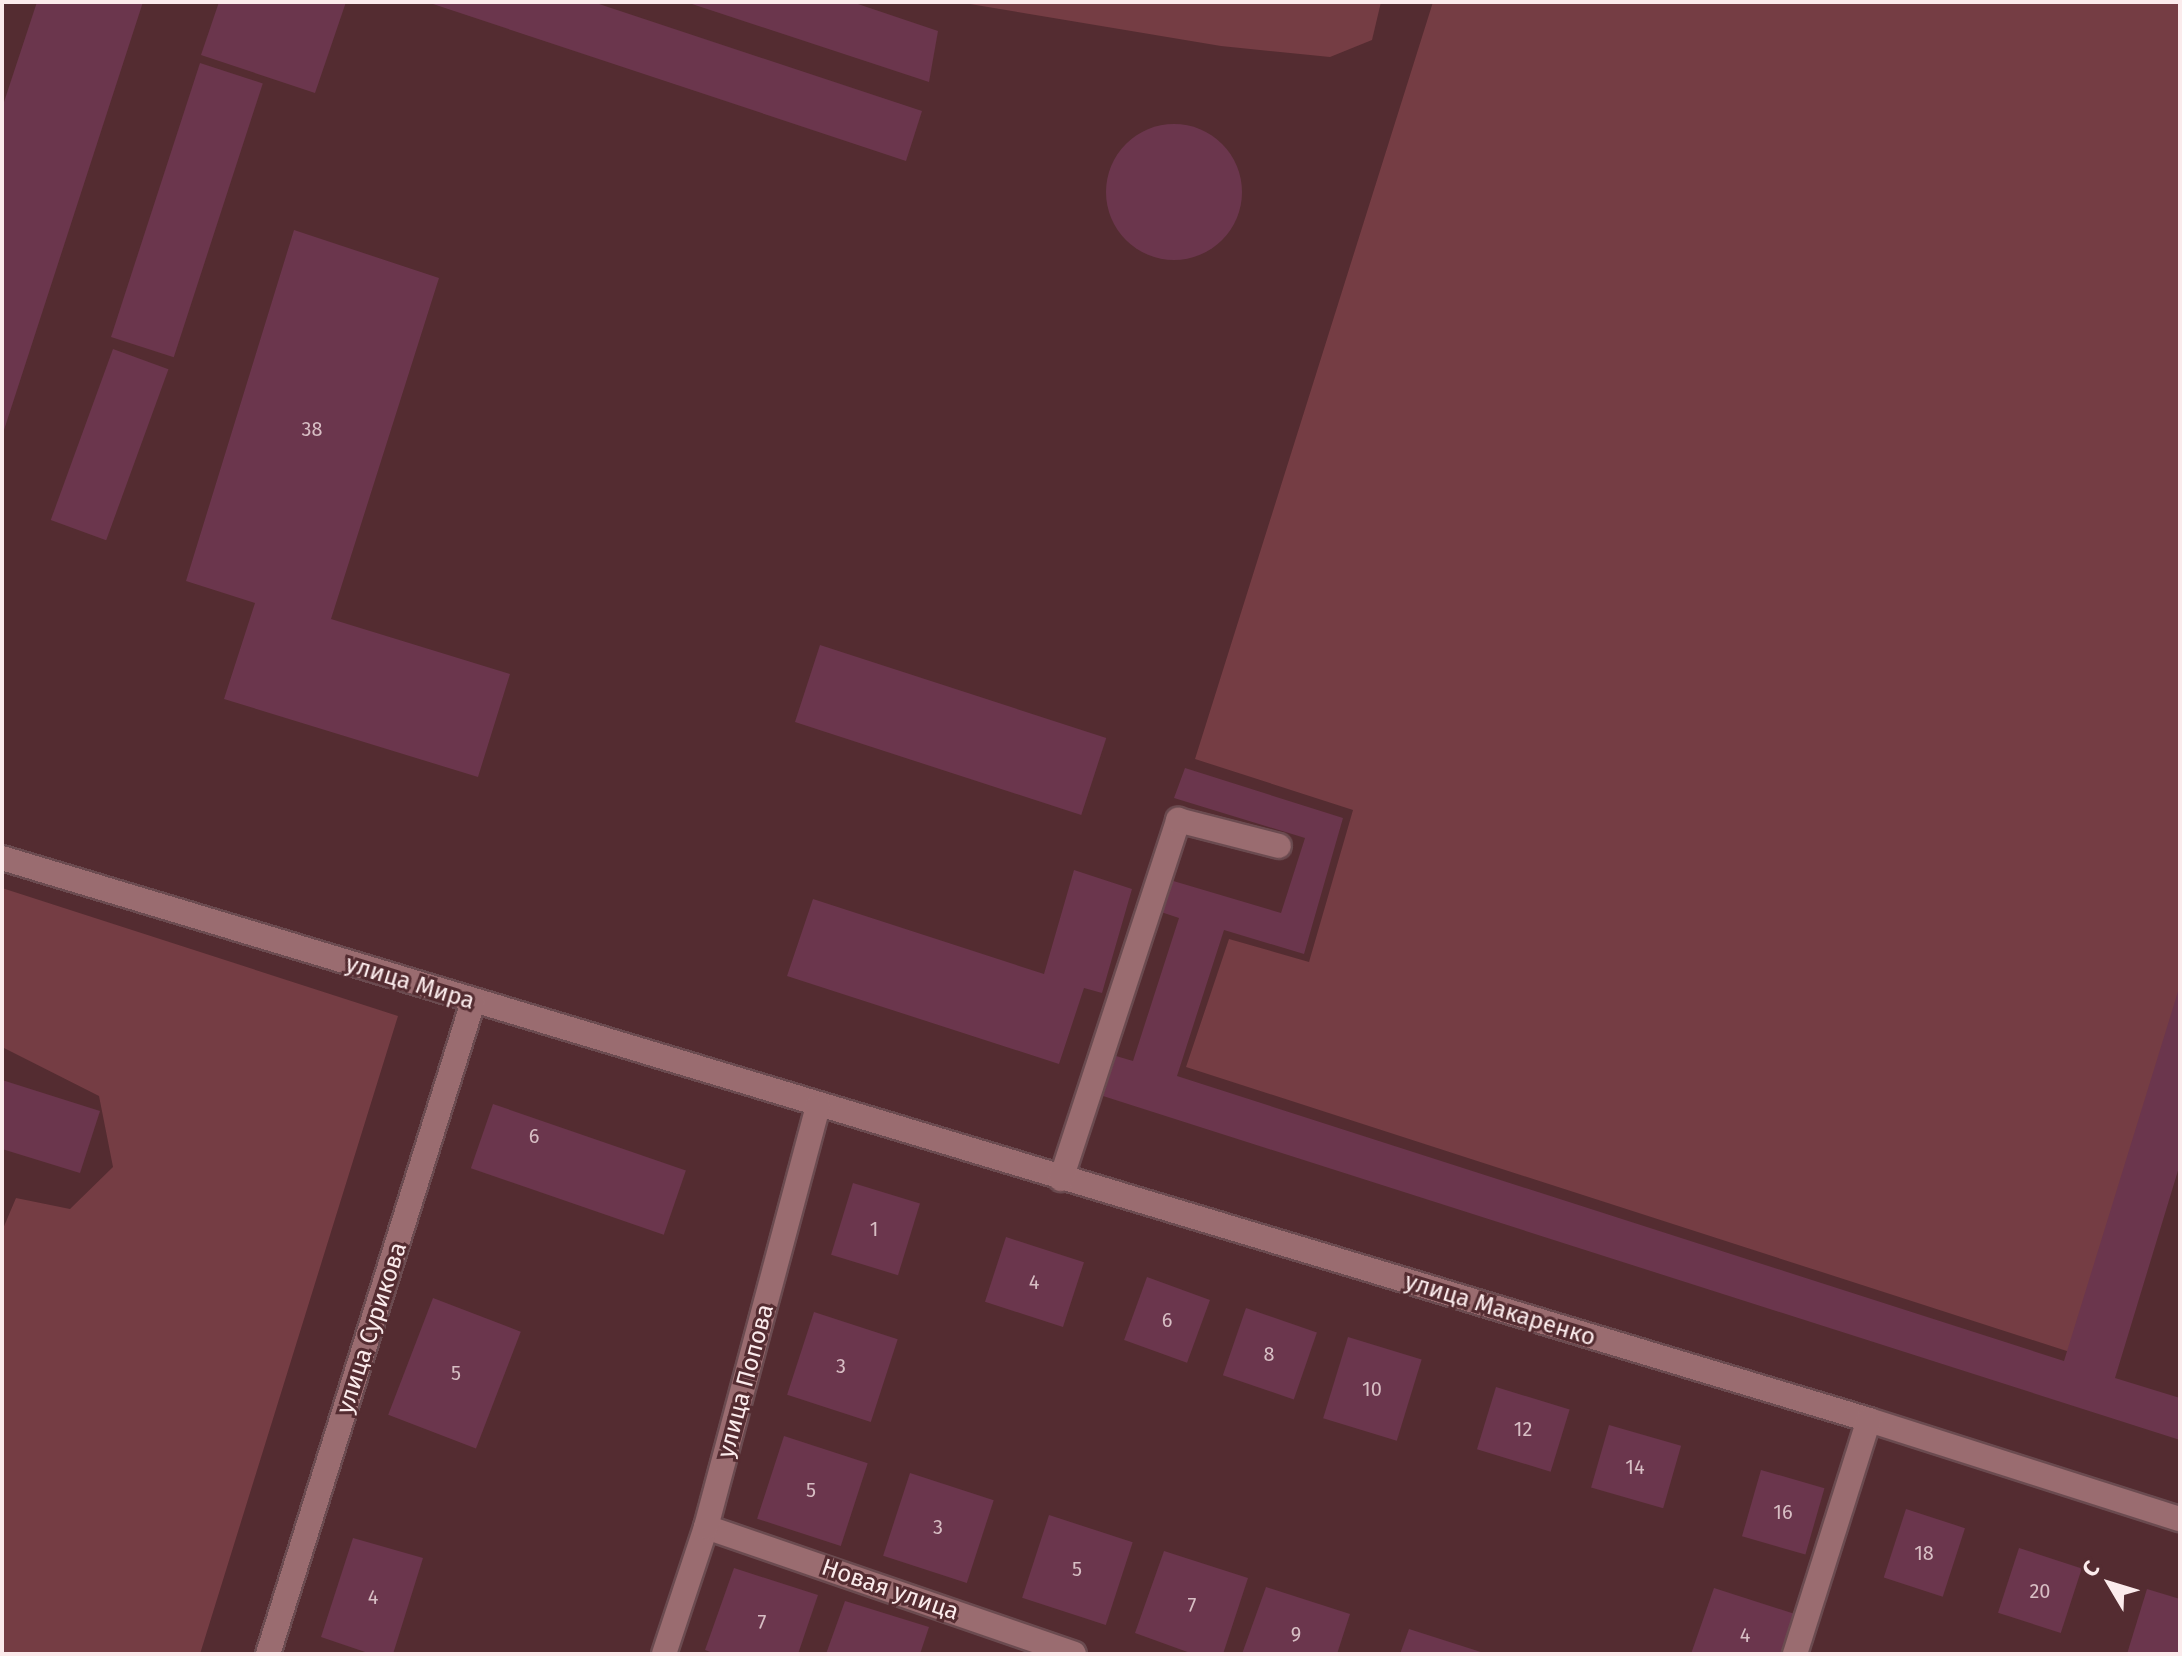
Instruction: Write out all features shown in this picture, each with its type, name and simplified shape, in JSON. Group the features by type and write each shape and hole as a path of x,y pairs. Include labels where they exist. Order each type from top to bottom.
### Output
{"street":[{"path":"1061,1179 1178,820 1279,846"},
{"name":"улица Мира","path":"2,858 818,1106"},
{"name":"улица Сурикова","path":"268,1654 473,1002"},
{"name":"улица Макаренко","path":"818,1106 1869,1420 2180,1519"},
{"name":"улица Попова","path":"664,1654 706,1527 818,1106"},
{"path":"1795,1654 1869,1420"},
{"name":"Новая улица","path":"706,1527 1074,1654"}],"shaded area":[{"path":"958,2 1381,2 1372,40 1330,57 1221,46"},
{"path":"1433,2 2180,2 2180,1005 2073,1353 1186,1067 1229,939 1309,962 1353,810 1195,759"},
{"path":"2,888 398,1016 200,1654 2,1654 2,1231 16,1198 70,1209 113,1167 99,1096 2,1047"}],"building":[{"path":"37,2 143,2 3,433 2,108"},
{"path":"219,2 346,2 315,93 201,55"},
{"path":"593,2 922,111 906,161 430,3"},
{"path":"852,2 938,31 929,82 689,3"},
{"path":"200,63 263,83 174,357 111,337"},
{"path":"1174,124 1200,130 1222,144 1236,166 1242,192 1236,218 1222,240 1200,254 1174,260 1148,254 1126,240 1112,218 1106,192 1112,166 1126,144 1148,130"},
{"path":"294,230 439,278 331,619 510,674 478,777 224,699 255,603 186,581"},
{"path":"113,349 168,369 106,540 51,520"},
{"path":"820,645 1106,738 1081,815 795,722"},
{"path":"1185,768 1343,818 1304,954 1224,930 1177,1076 2064,1361 2180,985 2180,1164 2115,1378 2180,1398 2180,1440 1103,1096 1116,1056 1133,1061 1179,918 1161,912 1170,880 1281,913 1305,838 1174,798"},
{"path":"1074,870 1132,889 1102,993 1084,988 1059,1064 787,976 813,899 1044,974"},
{"path":"2,1080 100,1111 80,1173 2,1149"},
{"path":"493,1104 686,1170 664,1235 471,1168"},
{"path":"853,1183 920,1203 898,1275 831,1255"},
{"path":"1006,1237 1084,1262 1063,1327 985,1302"},
{"path":"1147,1277 1210,1300 1187,1363 1124,1340"},
{"path":"433,1298 521,1332 476,1448 388,1415"},
{"path":"1246,1308 1317,1332 1294,1400 1223,1375"},
{"path":"814,1312 898,1339 871,1422 787,1395"},
{"path":"1348,1337 1422,1360 1397,1441 1323,1418"},
{"path":"1496,1387 1570,1410 1551,1472 1477,1449"},
{"path":"1609,1425 1681,1446 1663,1508 1591,1487"},
{"path":"784,1436 868,1463 841,1546 757,1519"},
{"path":"1761,1470 1824,1488 1805,1555 1742,1536"},
{"path":"910,1473 994,1500 967,1583 883,1556"},
{"path":"1906,1509 1965,1528 1943,1597 1884,1577"},
{"path":"1049,1515 1133,1542 1106,1625 1022,1598"},
{"path":"353,1538 423,1558 393,1654 371,1654 321,1637"},
{"path":"2019,1548 2082,1568 2061,1633 1998,1613"},
{"path":"1164,1551 1248,1578 1223,1654 1193,1654 1135,1633"},
{"path":"734,1568 818,1595 798,1654 716,1654 705,1650"},
{"path":"1266,1587 1350,1614 1337,1654 1242,1654"},
{"path":"1714,1588 1798,1615 1785,1654 1691,1654"},
{"path":"2147,1589 2180,1599 2180,1654 2127,1654"},
{"path":"845,1601 929,1627 920,1654 826,1654"},
{"path":"1409,1629 1484,1653 1484,1654 1400,1654"}]}
